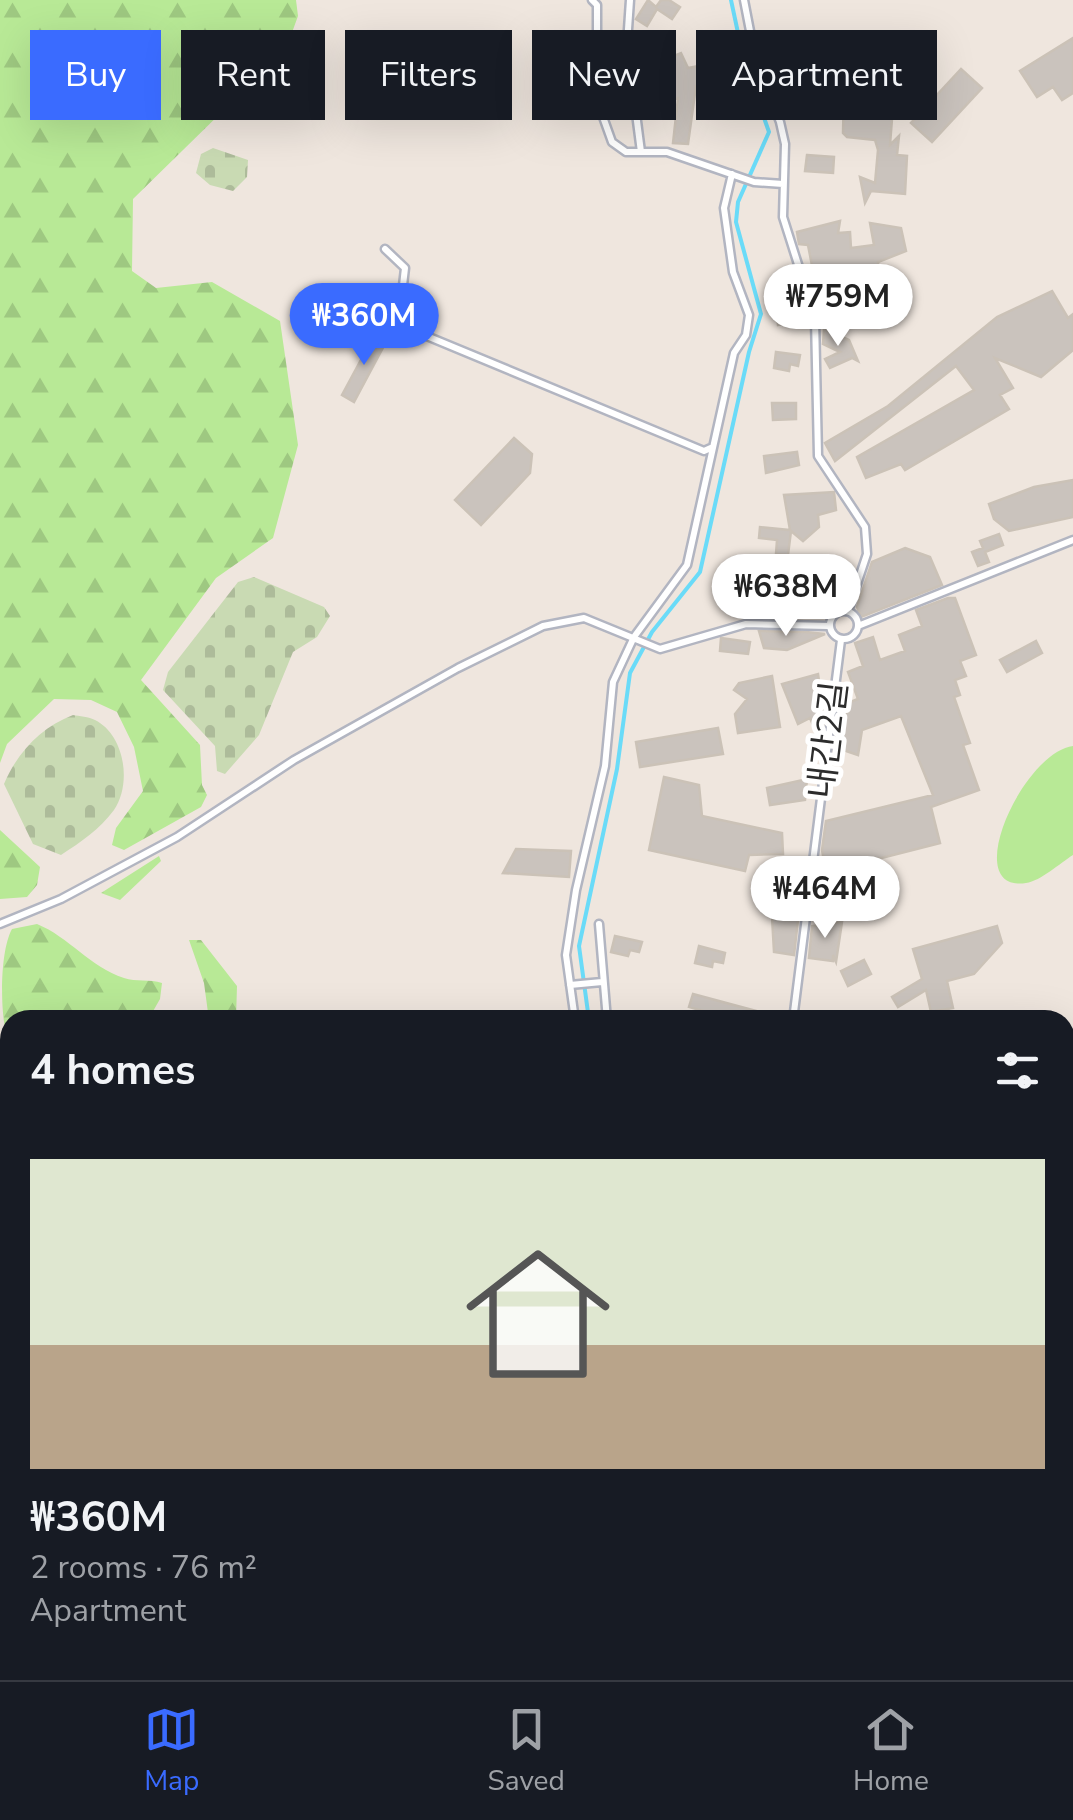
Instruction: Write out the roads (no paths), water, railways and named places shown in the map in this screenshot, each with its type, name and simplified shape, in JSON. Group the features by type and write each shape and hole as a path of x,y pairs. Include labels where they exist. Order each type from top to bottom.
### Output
{"lane":[{"path":"592,0 597,6 597,34 588,74 612,142 626,152 667,152 754,182 782,184"},
{"path":"630,0 630,76 641,152"},
{"path":"744,0 756,62 785,144 783,217 815,318 818,456 865,527 866,554 848,611"},
{"path":"574,1010 566,954 576,890 605,766 614,682 634,637 687,566 734,353 746,335 748,315 733,272 724,208 732,174"},
{"path":"385,249 405,268 401,303 417,332 704,451 714,447"},
{"path":"0,924 11,916 62,898 177,837 294,760 458,668 543,626 584,618 660,649 746,624 829,626 841,640 852,636 858,626 1073,540"},
{"path":"829,626 833,615 848,611"},
{"path":"848,611 858,626"},
{"name":"내간2길","path":"793,1010 841,640"},
{"path":"0,914 11,916"},
{"path":"599,924 606,1010"},
{"path":"570,985 602,982"}],"waterway":[{"path":"588,1010 579,946 617,769 630,673 652,632 700,572 761,314 736,222 738,202 769,132 744,61 731,0"}]}
